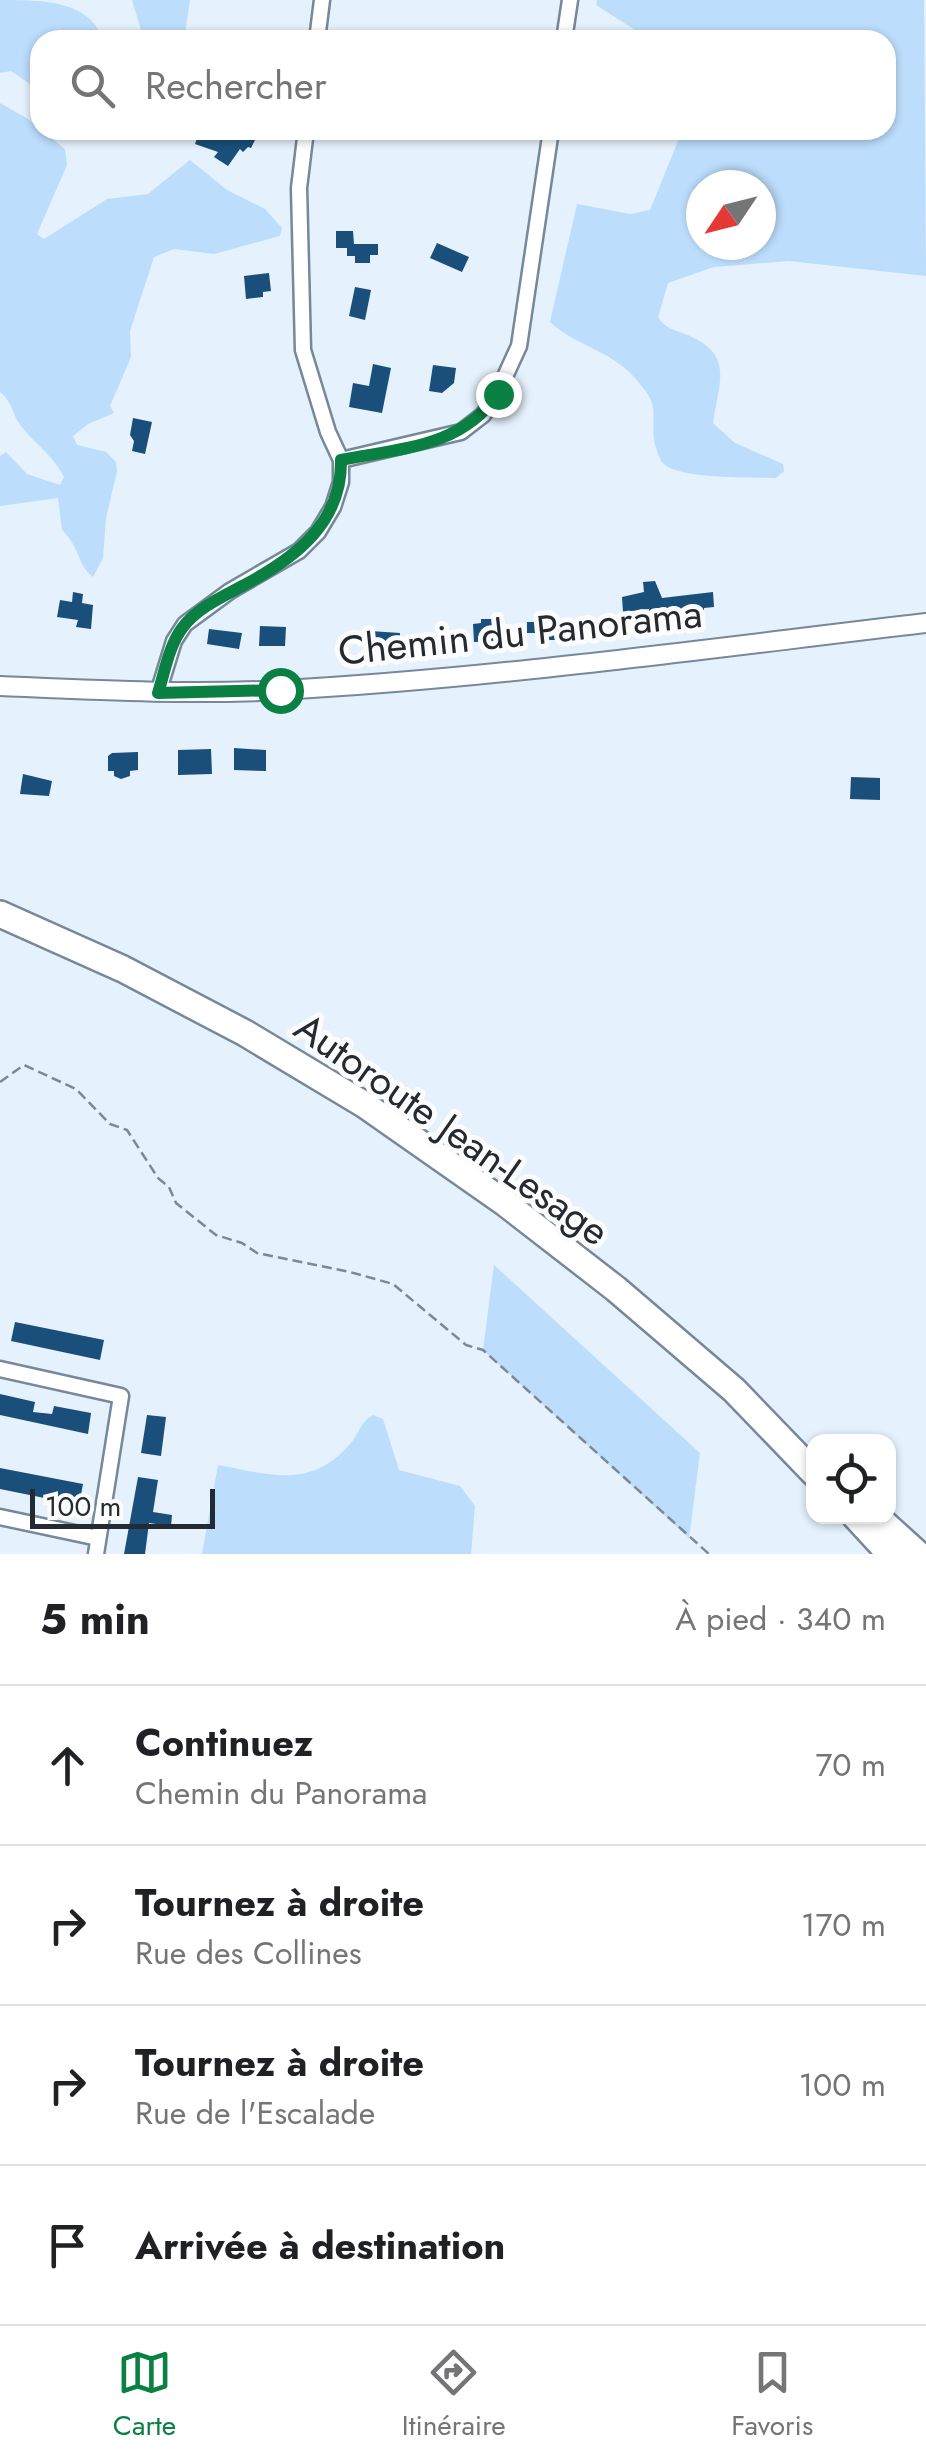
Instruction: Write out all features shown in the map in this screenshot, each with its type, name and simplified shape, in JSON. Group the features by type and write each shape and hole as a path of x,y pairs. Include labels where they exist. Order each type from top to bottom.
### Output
{"highway":[{"name":"Autoroute Jean-Lesage","path":"0,914 123,969 245,1033 365,1105 505,1203 616,1288 734,1390 806,1465"},
{"path":"734,1390 806,1453"},
{"path":"862,1524 890,1554"},
{"path":"885,1524 918,1554"}],"street":[{"path":"318,30 322,0"},
{"path":"566,30 570,0"},
{"path":"158,693 174,641 185,624 230,591 300,550 318,532 333,507 341,482 341,460 328,432 303,350 299,188 305,140"},
{"path":"341,460 461,432 483,415 498,394 518,346 549,140"},
{"name":"Chemin du Panorama","path":"0,686 158,693 280,690 506,672 926,623"},
{"path":"0,1369 121,1396 96,1554"},
{"path":"0,1517 98,1538"}],"path":[{"path":"0,1082 24,1066 76,1089 110,1124 127,1130 158,1178 169,1187 176,1203 216,1235 276,1259 393,1284 466,1344 483,1350 709,1554"}],"shaded area":[{"path":"0,0 62,5 87,17 98,30 30,30 30,84 11,71 0,73"},
{"path":"132,0 190,0 186,30 141,30"},
{"path":"597,0 924,0 926,276 789,261 714,267 668,283 658,317 670,328 701,342 717,360 720,381 713,423 735,443 783,464 784,471 776,478 733,477 670,468 657,451 653,407 642,387 625,368 550,322 577,204 630,214 650,210 678,140 896,140 896,30 635,30 596,5"},
{"path":"0,103 30,121 30,140 54,140 65,149 67,165 37,234 44,239 107,199 148,194 190,160 227,190 265,209 282,228 280,236 214,254 174,249 154,257 130,331 131,357 110,406 114,413 88,424 73,436 77,445 106,452 116,462 103,558 93,577 62,530 58,498 0,506 0,456 6,452 27,474 60,485 64,477 22,428 0,392"},
{"path":"494,1265 700,1453 689,1538 483,1350"},
{"path":"373,1415 383,1419 399,1470 460,1486 475,1506 471,1554 202,1554 218,1465 271,1474 304,1473 334,1459"}],"building":[{"path":"196,140 255,140 251,148 243,152 240,149 228,166 214,157 218,152 195,144"},
{"path":"336,231 353,231 354,244 378,244 378,255 370,255 370,263 355,263 355,256 347,256 347,248 336,248"},
{"path":"437,243 469,257 462,272 430,258"},
{"path":"269,273 271,291 263,292 263,297 246,299 244,276"},
{"path":"355,287 371,290 365,320 349,316"},
{"path":"373,364 391,368 382,413 349,407 353,383 369,386"},
{"path":"433,365 456,368 454,383 442,393 429,391"},
{"path":"133,418 152,422 145,454 132,451"},
{"path":"655,581 662,598 713,592 714,607 650,617 649,609 623,612 622,597 644,592 643,582"},
{"path":"73,592 83,594 82,603 93,605 91,629 76,627 78,620 57,617 60,600 72,602"},
{"path":"481,619 500,619 501,641 474,642 473,624 481,623"},
{"path":"527,622 563,622 563,640 547,640 547,633 527,633"},
{"path":"260,626 286,627 285,646 259,646"},
{"path":"209,629 242,633 239,649 207,644"},
{"path":"370,631 400,633 399,650 369,648"},
{"path":"234,748 266,750 266,771 234,770"},
{"path":"211,749 212,774 178,775 178,750"},
{"path":"138,752 138,770 130,771 130,776 121,779 114,776 114,771 108,771 108,756 112,753"},
{"path":"23,774 52,781 49,796 20,794"},
{"path":"851,777 880,778 880,800 850,799"},
{"path":"15,1322 104,1340 100,1360 11,1341"},
{"path":"0,1394 35,1402 33,1412 52,1414 54,1406 91,1413 88,1434 0,1415"},
{"path":"147,1415 166,1417 161,1456 141,1453"},
{"path":"0,1468 83,1484 79,1505 0,1489"},
{"path":"138,1477 158,1480 153,1512 172,1515 171,1526 149,1523 145,1554 124,1554"}],"route":[{"path":"280,690 158,693 174,641 185,624 230,591 248,584 300,550 318,532 333,507 341,482 341,460 461,432 483,415 498,394"}]}
